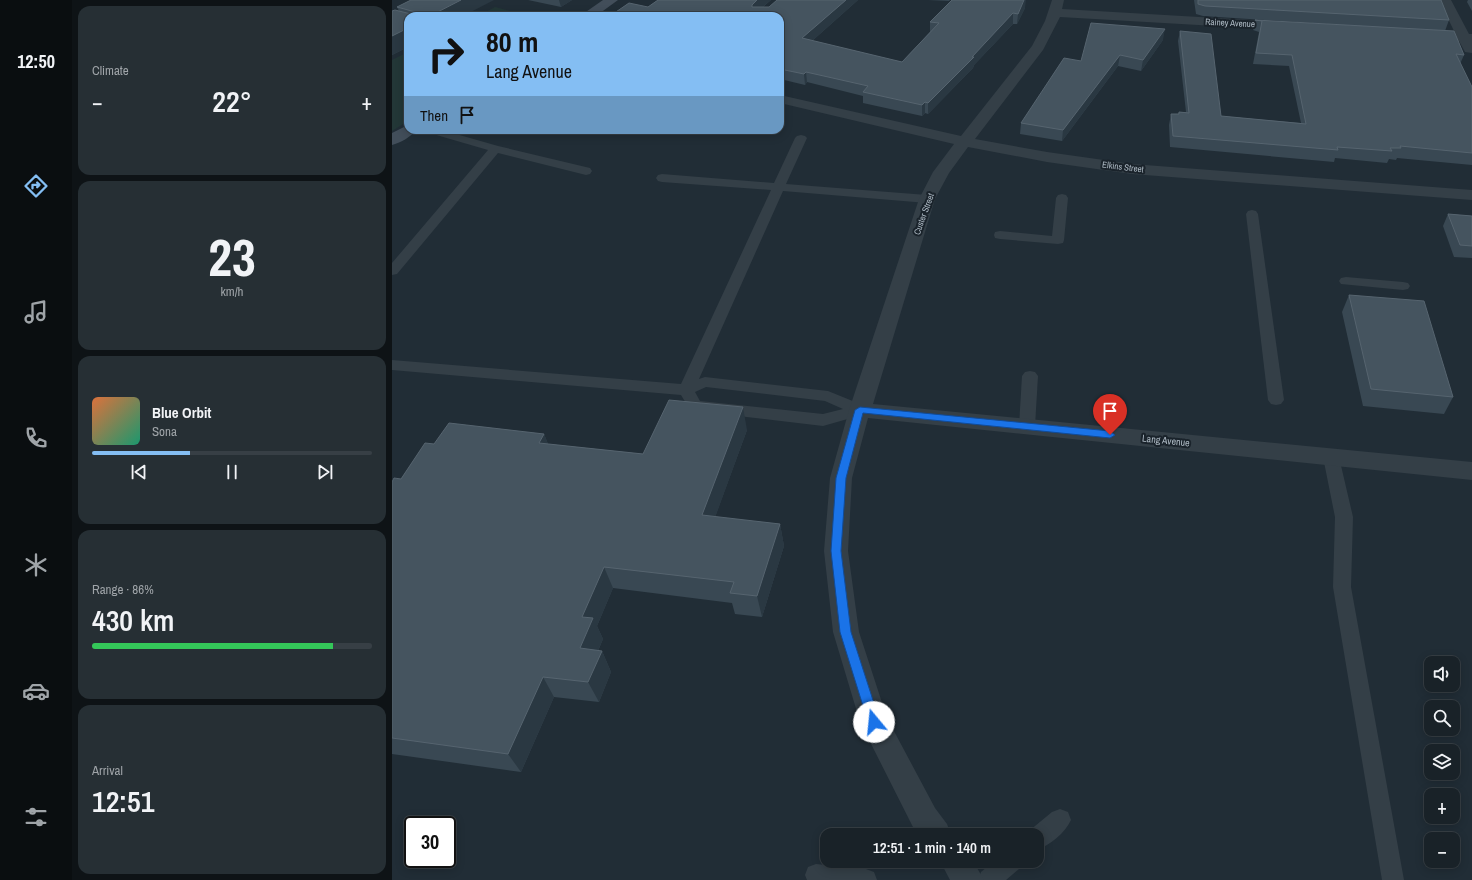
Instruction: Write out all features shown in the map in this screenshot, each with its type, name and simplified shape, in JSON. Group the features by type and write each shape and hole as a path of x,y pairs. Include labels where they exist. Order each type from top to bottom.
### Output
{"street":[{"path":"593,12 612,0"},
{"path":"1445,0 1468,38 1472,53"},
{"name":"Rainey Avenue","path":"1109,2 1156,19"},
{"name":"Rainey Avenue","path":"1056,6 1156,19 1299,27"},
{"name":"Custer Street","path":"931,828 924,818 874,722 846,632 836,551 841,478 860,410 927,199 941,172 1038,47 1056,6"},
{"path":"1417,35 1468,38"},
{"name":"Elkins Street","path":"784,100 965,142 1047,157 1132,169 1472,195"},
{"path":"392,140 404,132"},
{"name":"Lang Avenue","path":"860,410 1472,470"},
{"path":"959,868 968,880"}],"lane":[{"path":"444,134 495,149 586,171"},
{"path":"686,390 800,138"},
{"path":"392,271 495,149"},
{"path":"662,178 927,199"},
{"path":"1000,235 1058,240 1062,198"},
{"path":"1252,214 1276,400"},
{"path":"1346,281 1403,286"},
{"path":"392,365 686,390 705,382 828,396 860,410"},
{"path":"1027,426 1030,376"},
{"path":"686,390 695,406 703,407 823,420 860,410"},
{"path":"1331,457 1344,517 1342,587 1393,880"},
{"path":"1044,833 1060,820"},
{"path":"989,880 1003,868"},
{"path":"816,875 866,880"}],"green space":[{"path":"495,7 514,12 486,12"},
{"path":"404,54 404,124 392,131 392,60"}],"building":[{"path":"411,0 461,0 438,12 415,12 397,7"},
{"path":"658,0 757,0 752,7 769,7 777,0 846,0 802,38 902,62 939,23 930,22 952,0 1024,0 1018,14 1013,13 972,57 974,57 928,103 925,102 922,105 863,92 868,86 806,72 804,74 784,70 784,12 616,12 629,3 648,7"},
{"path":"1198,0 1441,0 1449,20 1205,6 1198,4"},
{"path":"395,10 404,12 404,30 392,36 392,11"},
{"path":"1255,20 1454,31 1464,55 1456,54 1472,87 1472,153 1400,146 1401,148 1390,148 1392,151 1337,147 1338,150 1173,136 1171,114 1179,114 1179,112 1189,113 1180,31 1211,34 1221,116 1306,124 1292,55 1256,53 1262,21"},
{"path":"1091,23 1165,29 1143,60 1120,55 1063,130 1021,123 1064,58 1081,61"},
{"path":"1448,214 1472,216 1472,246 1460,245"},
{"path":"1349,295 1424,301 1453,397 1371,389"},
{"path":"669,400 743,407 702,515 780,524 757,596 730,593 734,582 604,567 582,617 593,618 580,648 602,651 588,682 543,677 508,754 392,738 392,482 394,478 401,479 425,443 434,444 449,423 544,434 539,443 643,454"}],"route":[{"path":"874,722 846,632 836,551 841,478 860,410 1110,435"}]}
